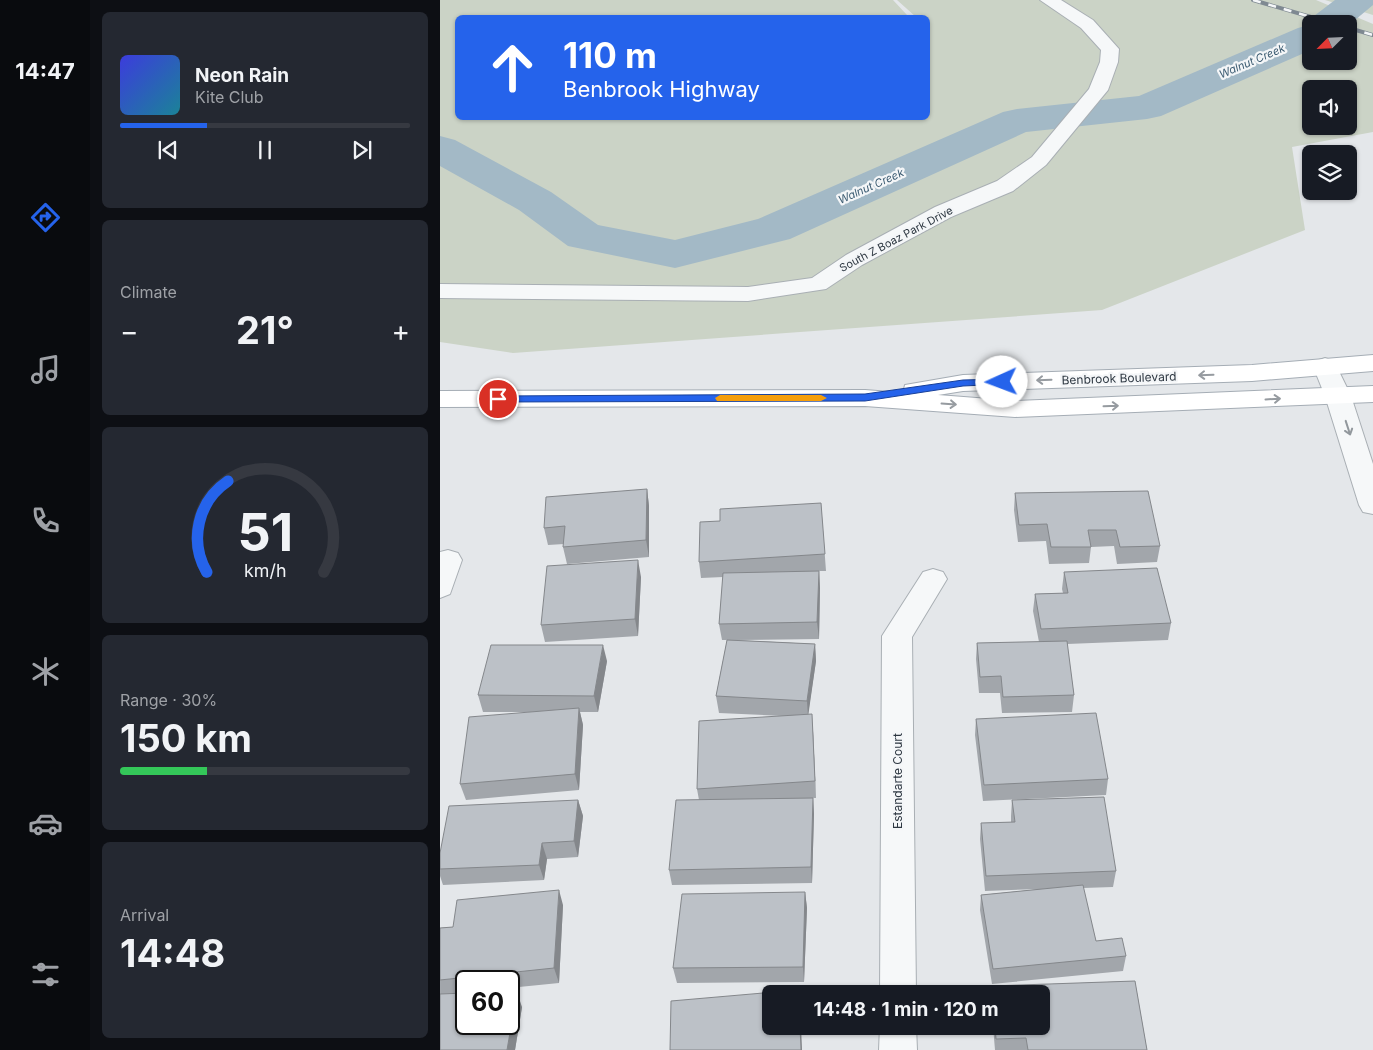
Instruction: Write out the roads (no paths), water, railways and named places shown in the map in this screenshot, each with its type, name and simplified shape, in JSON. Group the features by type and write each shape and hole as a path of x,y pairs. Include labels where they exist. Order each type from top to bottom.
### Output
{"main road":[{"name":"Benbrook Boulevard","path":"865,398 963,383 1252,373 1325,366 1372,365"},
{"name":"Benbrook Boulevard","path":"440,399 865,398 1015,409 1373,394"}],"street":[{"name":"South Z Boaz Park Drive","path":"440,291 748,294 818,284 854,260 943,212 1005,186 1038,160 1079,114 1098,90 1105,77 1110,49 1087,24 1049,0"},
{"path":"1325,366 1338,396 1373,505"},
{"path":"440,587 448,560"},
{"name":"Estandarte Court","path":"898,985 897,636 933,579"},
{"path":"898,1035 898,1050"}],"waterway":[{"name":"Walnut Creek","path":"1339,15 1358,0"},
{"name":"Walnut Creek","path":"440,149 535,201 584,236 675,254 774,229 1017,121 1147,107 1302,40"}],"railway":[{"path":"1253,0 1304,15"},
{"path":"1358,31 1373,35"}]}
